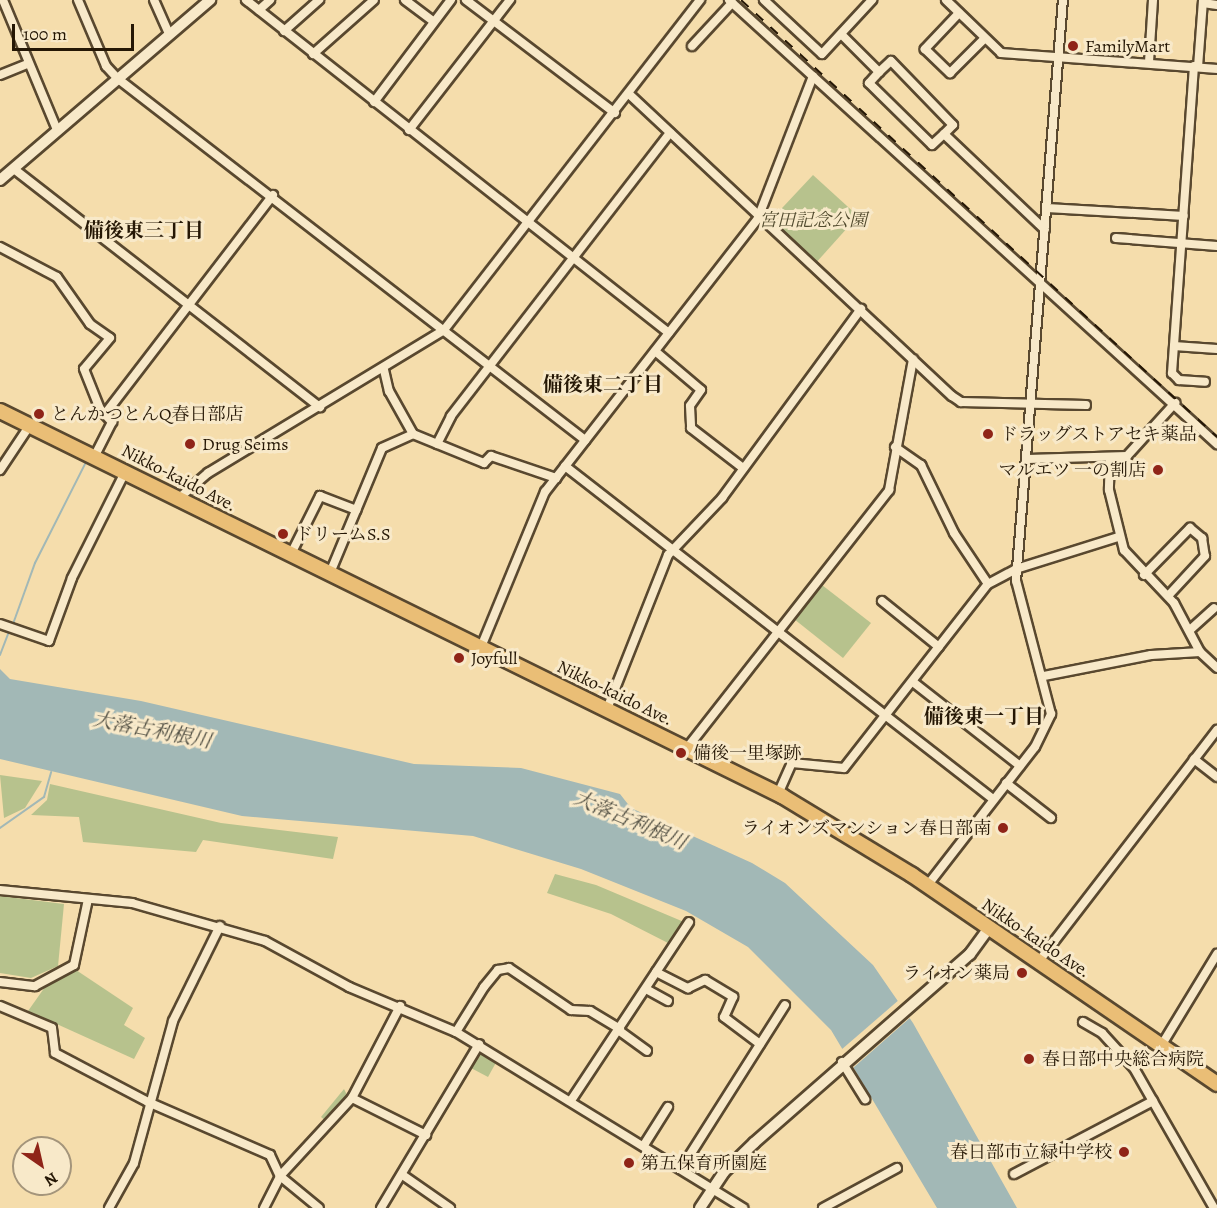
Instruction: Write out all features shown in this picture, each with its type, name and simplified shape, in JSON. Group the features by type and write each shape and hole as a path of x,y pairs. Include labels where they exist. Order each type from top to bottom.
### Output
{"highway":[{"path":"0,410 30,425"},
{"name":"Nikko-kaido Ave.","path":"30,425 778,794 927,886 1217,1084"}],"street":[{"path":"3,0 57,130"},
{"path":"78,0 106,66 117,78 273,195 585,440"},
{"path":"154,0 169,34"},
{"path":"1,178 14,170 57,130 210,0"},
{"path":"246,0 530,226 669,333"},
{"path":"259,10 270,0"},
{"path":"284,31 319,0"},
{"path":"313,54 374,0"},
{"path":"405,0 434,22"},
{"path":"374,102 451,0"},
{"path":"466,0 615,112"},
{"path":"409,130 510,0"},
{"path":"764,0 822,54 872,0"},
{"path":"946,0 1001,53 1149,62 1217,69"},
{"path":"927,886 1020,766 1051,714 1044,676 1016,568 1028,459 1063,0"},
{"path":"1149,62 1153,0"},
{"path":"178,499 208,473 384,370 444,330 530,226 697,1"},
{"path":"692,46 731,1 1217,444"},
{"path":"1205,382 1179,380 1172,373 1203,2 1217,5"},
{"path":"959,13 925,49 950,73 984,39"},
{"path":"841,34 879,72"},
{"path":"891,62 953,125 944,134 932,145 869,83 891,62"},
{"path":"0,75 29,63"},
{"path":"481,647 556,478 758,218 813,76"},
{"path":"629,94 758,218 961,402 1031,406 1086,405"},
{"path":"437,444 489,366 670,133"},
{"path":"944,134 1046,230"},
{"path":"14,170 320,407"},
{"path":"105,414 273,195"},
{"path":"1047,208 1184,216"},
{"path":"1116,238 1217,246"},
{"path":"0,248 57,277 90,324 110,338 84,369 105,414 112,422 94,456"},
{"path":"607,709 671,550 743,468 861,309"},
{"path":"1174,346 1217,349"},
{"path":"655,351 701,390 690,406 691,428 743,468"},
{"path":"687,748 889,490 913,359"},
{"path":"384,370 389,391 413,434 484,463 491,456 556,478"},
{"path":"1028,459 1127,456 1175,404"},
{"path":"0,470 30,425"},
{"path":"330,573 382,448 413,434"},
{"path":"896,447 921,465 954,533 988,584"},
{"path":"1110,457 1118,537 1144,575 1168,597 1191,629 1200,652 1217,668"},
{"path":"565,466 993,799"},
{"path":"3,625 49,641 72,578 125,472"},
{"path":"291,554 320,496 356,510"},
{"path":"1144,575 1190,528 1202,538 1204,556 1168,597"},
{"path":"778,794 792,763 844,768 887,716 988,584 1016,568 1118,537"},
{"path":"882,602 939,646"},
{"path":"1191,629 1214,608"},
{"path":"1044,676 1151,655 1200,652"},
{"path":"913,682 1020,766"},
{"path":"1039,961 1217,730"},
{"path":"1194,759 1217,777"},
{"path":"1006,783 1051,818"},
{"path":"0,890 132,903 220,926 265,941 350,987 400,1006 478,1044 572,1099 743,1208"},
{"path":"0,981 35,986 74,965 88,899"},
{"path":"572,1099 620,1030 689,922"},
{"path":"109,1208 134,1163 148,1102 173,1021 220,926"},
{"path":"700,1208 711,1189 842,1062 970,954 989,928"},
{"path":"1161,1046 1217,954"},
{"path":"456,1032 484,987 498,970 509,968 570,1010 590,1011 647,1051"},
{"path":"656,972 688,988 705,980 733,998 724,1017 760,1044"},
{"path":"646,989 668,1001"},
{"path":"681,1169 784,1005"},
{"path":"0,1006 52,1028 55,1053 148,1102 270,1155 280,1176 319,1208"},
{"path":"264,1208 280,1176 352,1098 400,1006"},
{"path":"1083,1022 1119,1048 1153,1101 1214,1208"},
{"path":"381,1208 404,1176 478,1044"},
{"path":"842,1062 865,1099"},
{"path":"352,1098 426,1135"},
{"path":"1014,1174 1153,1101"},
{"path":"644,1145 669,1107"},
{"path":"823,1208 897,1168"},
{"path":"404,1176 450,1208"}],"green space":[{"name":"宮田記念公園","path":"813,175 858,216 814,265 768,223"},
{"path":"822,585 871,623 843,658 794,619"},
{"path":"0,775 42,781 25,808 4,818"},
{"path":"50,784 221,823 338,837 333,859 203,840 196,852 83,842 79,817 31,815 47,800"},
{"path":"555,874 596,885 684,922 670,944 611,914 547,893"},
{"path":"0,896 64,904 58,966 31,978 0,973"},
{"path":"76,970 133,1008 124,1025 145,1038 134,1059 28,1011 45,987"},
{"path":"483,1051 498,1059 488,1077 471,1068"},
{"path":"344,1089 348,1097 326,1121 321,1117"}],"water":[{"name":"大落古利根川","path":"0,669 10,679 141,701 414,764 521,768 620,794 631,808 752,863 785,883 873,965 913,1023 1017,1208 937,1208 831,1030 748,947 686,911 581,869 473,836 242,816 0,759"}],"pier":[{"path":"900,999 912,1016 853,1068 841,1050"}],"waterway":[{"path":"13,624 35,563 87,460"},
{"path":"0,655 10,629"},
{"path":"0,828 44,797 51,772"}],"railway":[{"path":"741,0 1217,437"}],"place":[{"name":"FamilyMart","path":"1073,46"},
{"name":"とんかつとんQ春日部店","path":"39,414"},
{"name":"ドラッグストアセキ薬品","path":"988,434"},
{"name":"Drug Seims","path":"190,444"},
{"name":"マルエツ 一の割店","path":"1158,470"},
{"name":"ドリームS.S","path":"283,534"},
{"name":"Joyfull","path":"459,658"},
{"name":"備後一里塚跡","path":"681,753"},
{"name":"ライオンズマンション春日部南","path":"1003,828"},
{"name":"ライオン薬局","path":"1022,973"},
{"name":"春日部中央総合病院","path":"1029,1059"},
{"name":"春日部市立緑中学校","path":"1124,1152"},
{"name":"第五保育所園庭","path":"629,1163"}],"district":[{"name":"備後東三丁目","path":"144,230"},
{"name":"備後東二丁目","path":"603,384"},
{"name":"備後東一丁目","path":"984,716"}]}
